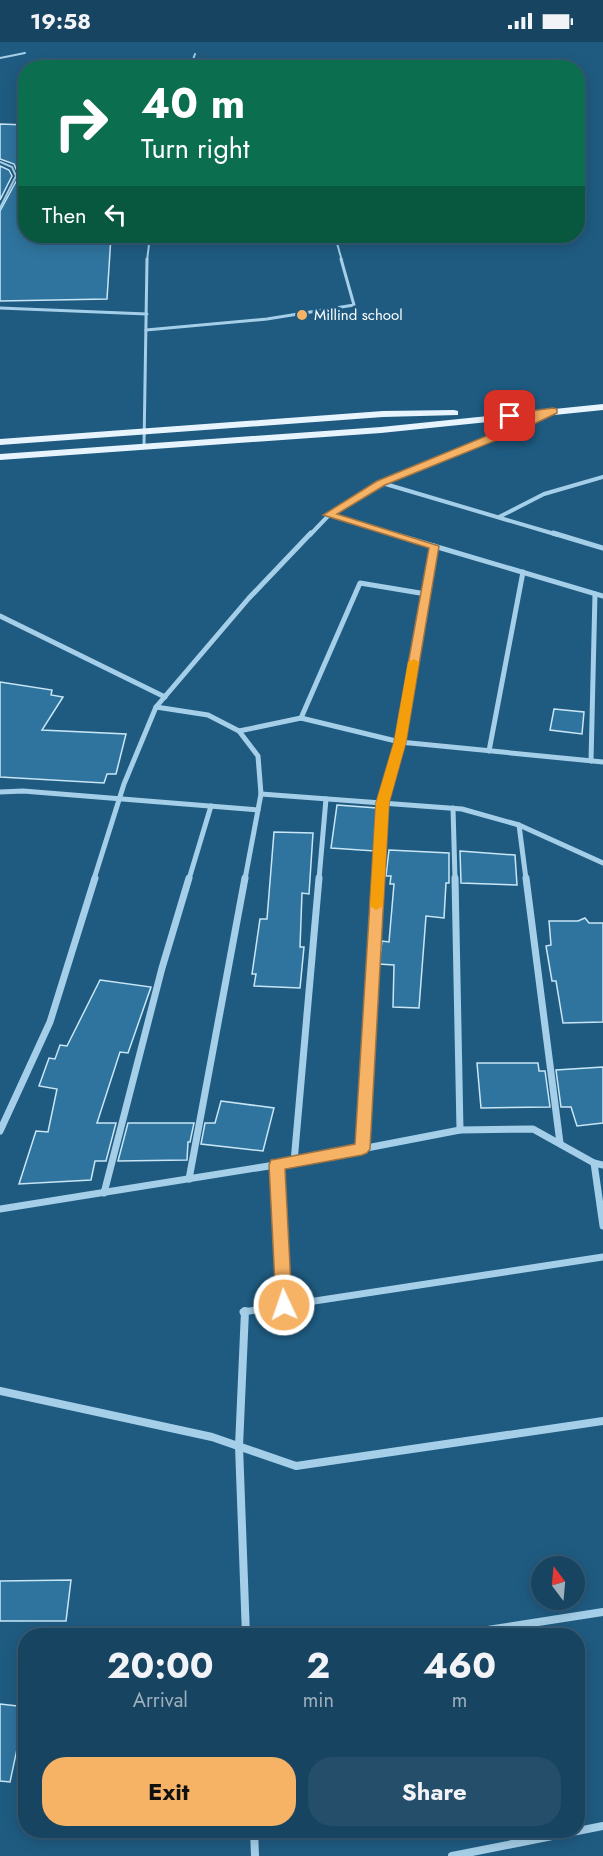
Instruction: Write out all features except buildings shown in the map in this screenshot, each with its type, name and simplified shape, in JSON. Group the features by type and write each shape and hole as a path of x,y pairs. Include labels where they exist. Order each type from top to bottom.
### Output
{"main road":[{"path":"0,457 381,430 603,407"},
{"path":"0,442 383,414 553,411"}],"street":[{"path":"0,1131 50,1022 120,800 156,707 249,598 328,515 381,483 513,430 553,411"},
{"path":"498,517 544,494 603,477"},
{"path":"381,483 603,548"},
{"path":"328,515 603,596"},
{"path":"362,1149 382,803 400,742 434,546"},
{"path":"489,751 523,572"},
{"path":"301,718 360,583 426,594"},
{"path":"591,761 595,594"},
{"path":"0,616 165,697"},
{"path":"156,707 208,715 239,731 258,756 261,794 189,1179"},
{"path":"239,731 301,718 400,742 603,762"},
{"path":"0,792 23,791 258,810"},
{"path":"261,794 453,808 519,825 603,863"},
{"path":"294,1162 326,799"},
{"path":"104,1193 162,968 211,806"},
{"path":"453,808 460,1130"},
{"path":"519,825 560,1143"},
{"path":"0,1209 277,1165 460,1130 533,1129 594,1163 603,1165"},
{"path":"594,1163 603,1226"},
{"path":"277,1165 284,1305"},
{"path":"246,1628 239,1446 243,1311 603,1257"},
{"path":"0,1391 212,1437 296,1466 603,1421"},
{"path":"500,1628 603,1612"},
{"path":"585,1830 603,1826"},
{"path":"254,1838 255,1856"},
{"path":"452,1856 543,1838"}],"lane":[{"path":"0,58 25,53"},
{"path":"193,60 195,54"},
{"path":"0,162 12,167 16,176 0,208"},
{"path":"144,447 149,243"},
{"path":"146,330 267,320 354,305 337,243"},
{"path":"0,308 147,314"}],"slow traffic":[{"path":"376,906 382,803 400,742 414,662"}],"place":[{"name":"Millind school","path":"302,315"}],"route":[{"path":"284,1305 277,1165 362,1149 382,803 400,742 434,546 328,515 381,483 513,430 553,411 510,416"}]}
